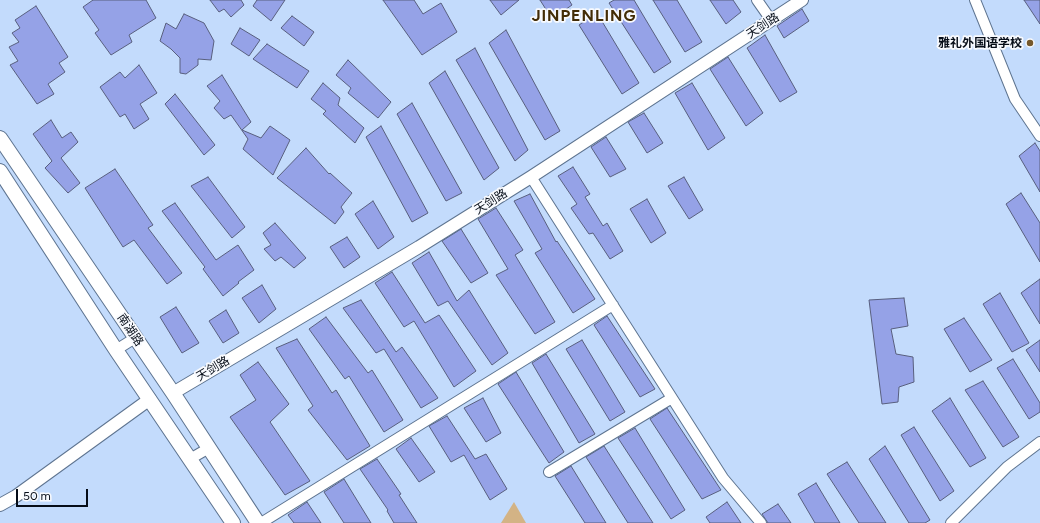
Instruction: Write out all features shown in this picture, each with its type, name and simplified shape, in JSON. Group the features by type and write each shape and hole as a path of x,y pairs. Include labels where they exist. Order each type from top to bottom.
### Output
{"main road":[{"name":"南湖路","path":"0,138 136,338 259,523"},
{"name":"南湖路","path":"0,171 116,350 232,523"}],"street":[{"path":"757,0 771,20"},
{"name":"天剑路","path":"173,393 412,252 531,177 802,0"},
{"path":"975,0 1016,99 1040,136"},
{"path":"531,177 723,478 761,523"},
{"path":"259,523 613,306"},
{"path":"116,350 136,338"},
{"path":"550,472 672,398"},
{"path":"0,505 16,496 150,400"},
{"path":"951,523 1007,467 1040,442"},
{"path":"190,460 209,448"}],"shaded area":[{"path":"514,502 526,523 501,523"}],"building":[{"path":"93,0 146,0 156,18 129,35 132,42 111,55 95,33 99,30 83,7"},
{"path":"210,0 241,0 244,5 231,17 224,9 219,12"},
{"path":"257,0 285,0 271,21 253,6"},
{"path":"383,0 414,0 423,14 441,3 457,32 422,55"},
{"path":"490,0 519,0 501,15"},
{"path":"540,0 569,0 572,5 552,19"},
{"path":"614,0 634,0 671,62 654,73 609,3"},
{"path":"653,0 677,0 702,42 685,52"},
{"path":"710,0 733,0 741,12 726,24"},
{"path":"1024,0 1040,0 1040,24"},
{"path":"36,6 68,57 59,63 65,72 48,84 54,94 37,104 10,65 18,61 9,47 19,42 12,33 20,28 15,20"},
{"path":"802,9 809,21 784,38 777,26"},
{"path":"597,13 639,83 622,94 579,25"},
{"path":"184,14 204,23 214,41 211,60 198,59 198,65 186,74 180,73 180,58 160,41 166,23 176,29"},
{"path":"292,16 314,32 304,46 281,28"},
{"path":"240,28 260,40 249,56 231,44"},
{"path":"506,30 560,131 545,140 489,43"},
{"path":"765,35 797,92 780,102 747,48"},
{"path":"267,44 309,71 297,88 253,59"},
{"path":"475,48 528,150 515,161 456,60"},
{"path":"728,57 763,113 746,126 710,69"},
{"path":"348,60 391,102 378,118 348,93 351,88 336,75"},
{"path":"139,65 157,93 140,104 149,119 134,129 125,114 120,117 100,87 120,72 125,78"},
{"path":"445,71 499,168 484,180 429,83"},
{"path":"222,75 251,122 242,130 261,138 270,126 290,140 273,175 243,149 248,139 231,115 224,119 214,108 220,101 207,86"},
{"path":"323,83 340,98 338,105 364,128 355,143 323,114 326,111 311,99"},
{"path":"692,83 725,138 708,150 675,93"},
{"path":"175,94 215,145 204,155 165,104"},
{"path":"412,103 462,193 446,201 397,114"},
{"path":"644,113 663,143 647,153 628,122"},
{"path":"51,120 62,138 71,132 78,142 61,158 80,183 68,193 45,168 52,161 33,134"},
{"path":"381,126 428,213 412,222 366,137"},
{"path":"606,137 626,169 610,177 591,147"},
{"path":"1035,143 1040,151 1040,192 1019,156"},
{"path":"306,148 329,174 330,173 352,193 341,207 344,212 335,224 277,178"},
{"path":"573,167 590,194 585,197 603,226 607,223 623,251 610,259 593,233 589,234 571,208 577,204 558,176"},
{"path":"115,169 153,225 148,228 182,273 167,284 134,240 123,247 85,188"},
{"path":"208,177 245,227 232,238 191,186"},
{"path":"684,177 703,210 689,219 668,186"},
{"path":"1021,193 1040,223 1040,262 1006,204"},
{"path":"530,194 556,242 557,241 595,299 573,313 535,253 542,249 514,201"},
{"path":"647,199 666,233 651,243 630,209"},
{"path":"373,201 394,237 378,249 355,214"},
{"path":"175,203 216,260 238,245 254,270 223,296 203,269 205,267 162,211"},
{"path":"496,208 523,250 515,255 555,322 535,334 496,275 508,269 478,219"},
{"path":"275,223 306,258 294,268 281,257 275,261 264,249 271,245 263,233"},
{"path":"461,229 488,273 471,283 442,241"},
{"path":"347,237 360,257 344,268 330,247"},
{"path":"429,252 457,301 469,290 508,353 492,365 448,301 438,306 412,263"},
{"path":"392,272 425,323 439,315 476,371 454,387 414,321 404,327 375,283"},
{"path":"1040,279 1040,324 1021,293"},
{"path":"262,285 276,309 259,323 242,298"},
{"path":"1000,293 1029,343 1012,352 983,304"},
{"path":"904,298 908,326 891,329 896,354 913,357 914,382 899,387 898,402 882,404 869,300"},
{"path":"361,300 396,352 402,347 438,398 421,408 384,349 376,353 343,308"},
{"path":"176,307 199,343 182,353 160,317"},
{"path":"226,310 239,333 223,343 209,321"},
{"path":"607,316 655,389 640,397 594,325"},
{"path":"326,317 368,373 372,370 403,420 384,432 349,376 345,379 309,329"},
{"path":"964,318 992,360 970,372 944,329"},
{"path":"297,339 332,393 336,390 370,446 347,460 308,410 313,406 276,348"},
{"path":"582,340 625,412 610,421 566,349"},
{"path":"1040,340 1040,372 1026,350"},
{"path":"546,354 595,434 579,443 532,363"},
{"path":"1013,359 1040,403 1040,412 1029,419 997,368"},
{"path":"258,362 289,404 270,422 310,481 285,495 230,417 256,400 240,375"},
{"path":"516,372 564,452 549,463 498,384"},
{"path":"983,381 1019,437 1003,447 965,390"},
{"path":"483,398 501,433 486,442 464,408"},
{"path":"950,398 986,458 970,467 932,411"},
{"path":"667,408 721,490 702,499 650,419"},
{"path":"447,416 475,459 486,454 507,489 490,500 464,455 451,462 429,426"},
{"path":"914,427 954,491 940,501 901,435"},
{"path":"635,428 685,510 671,519 618,438"},
{"path":"411,438 435,472 419,482 396,449"},
{"path":"604,446 653,523 628,523 586,457"},
{"path":"885,446 930,520 925,523 909,523 869,459"},
{"path":"377,459 401,494 399,495 417,523 394,523 387,511 388,510 360,469"},
{"path":"847,462 886,523 859,523 827,474"},
{"path":"571,466 606,523 585,523 555,476"},
{"path":"344,479 371,523 344,523 324,492"},
{"path":"816,483 840,523 815,523 798,494"},
{"path":"307,502 321,523 294,523 288,515"},
{"path":"727,502 741,523 710,523 706,517"},
{"path":"778,504 791,523 768,523 762,514"}],"place":[{"name":"雅礼外国语学校","path":"1030,43"}],"district":[{"name":"JINPENLING","path":"584,16"}]}
